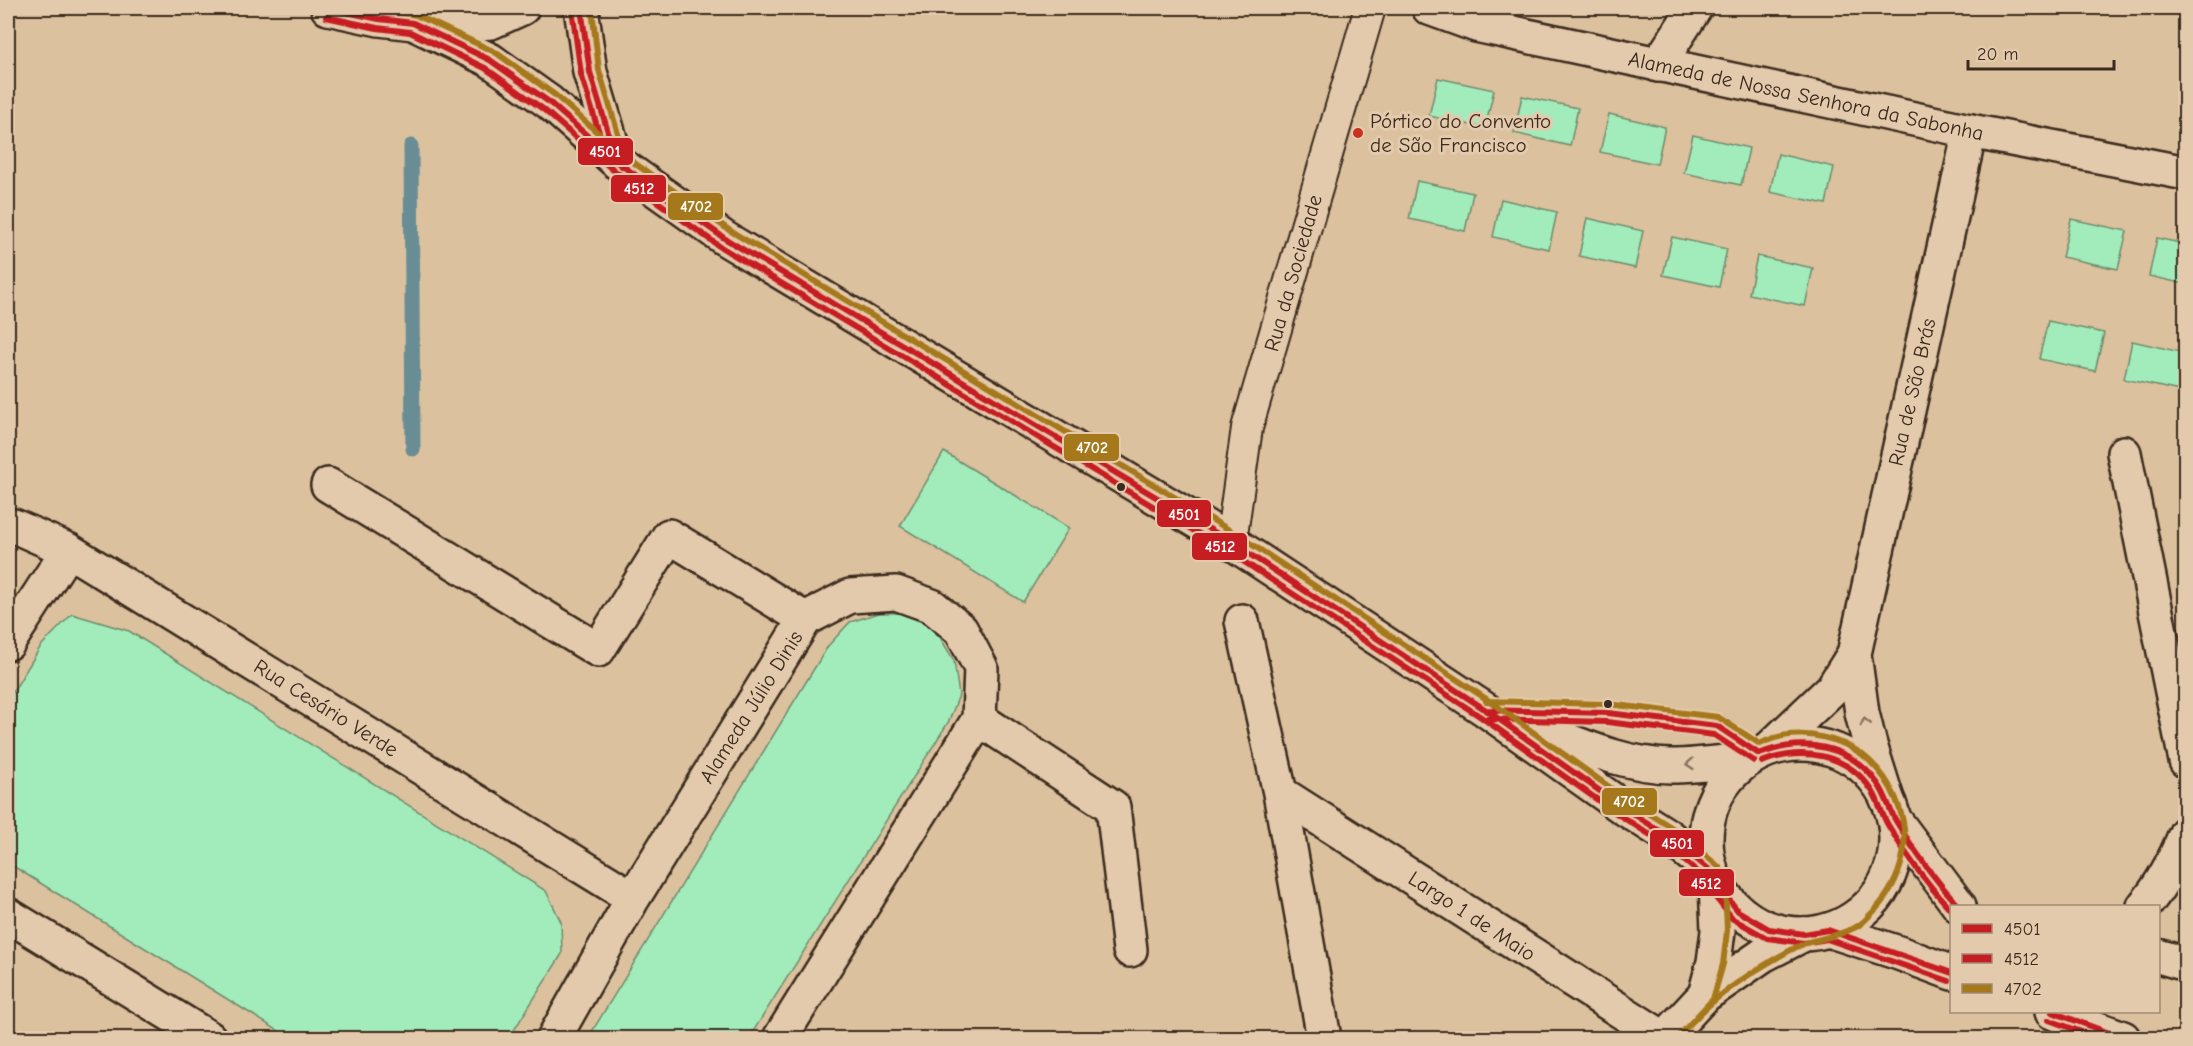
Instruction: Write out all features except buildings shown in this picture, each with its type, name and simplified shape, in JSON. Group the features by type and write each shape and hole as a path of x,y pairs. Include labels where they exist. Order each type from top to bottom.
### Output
{"street":[{"path":"328,8 379,19 439,26 491,22 522,8"},
{"path":"583,8 590,72 617,162"},
{"name":"Rua da Sociedade","path":"1231,542 1247,428 1370,8"},
{"name":"Alameda de Nossa Senhora da Sabonha","path":"1429,8 1476,25 1658,65 1970,131 2186,173"},
{"path":"1658,65 1695,8"},
{"path":"413,23 490,60 549,102 617,162 724,238 1231,542 1486,710 1621,806 1668,836 1714,877 1738,911 1769,929 1816,932 1950,972"},
{"name":"Rua de São Brás","path":"1759,754 1832,689 1854,654 1970,131"},
{"path":"2124,453 2186,761"},
{"path":"328,485 598,650 669,536 805,619"},
{"name":"Rua Cesário Verde","path":"14,526 68,550 633,898"},
{"path":"8,643 68,550"},
{"name":"Alameda Júlio Dinis","path":"554,1038 633,898 805,619 850,596 896,593 932,606 961,630 981,668 979,719 780,1038"},
{"path":"1242,621 1280,793 1324,1038"},
{"name":"Rua de São Brás","path":"1854,654 1862,713 1890,809"},
{"path":"1486,710 1596,752 1641,763 1671,766 1759,754 1797,743 1824,746 1851,757 1872,776 1890,809 1958,905"},
{"path":"979,719 1113,807 1130,950"},
{"path":"1705,995 1714,962 1718,931 1714,877 1706,846 1707,821 1715,797 1730,776 1759,754"},
{"name":"Largo 1 de Maio","path":"1280,793 1664,1038"},
{"path":"1664,1038 1705,995 1763,956 1854,918 1874,899 1889,874 1896,847 1890,809"},
{"path":"2145,905 2158,889 2186,833"},
{"path":"8,915 210,1038"},
{"path":"2160,957 2186,964"},
{"path":"2057,1013 2122,1038"},
{"path":"2086,1013 2135,1038"}],"lane":[{"path":"1486,710 1608,713 1718,726 1759,754"}],"green space":[{"path":"1438,78 1494,90 1485,128 1429,116"},
{"path":"1522,96 1578,108 1570,146 1514,133"},
{"path":"1609,114 1665,127 1657,164 1600,152"},
{"path":"1693,135 1749,148 1741,185 1684,173"},
{"path":"1778,154 1834,167 1826,204 1770,192"},
{"path":"1417,181 1473,193 1465,231 1409,219"},
{"path":"1501,199 1557,212 1549,249 1493,237"},
{"path":"1587,218 1643,231 1635,268 1579,256"},
{"path":"2071,219 2127,231 2118,269 2062,257"},
{"path":"1672,237 1727,249 1719,287 1663,275"},
{"path":"2157,238 2185,244 2185,284 2149,276"},
{"path":"1757,256 1813,268 1805,306 1749,294"},
{"path":"2048,321 2104,333 2095,371 2039,359"},
{"path":"2132,341 2185,353 2180,391 2124,379"},
{"path":"944,452 1069,528 1023,602 900,526"},
{"path":"879,613 910,613 937,632 954,661 959,695 949,721 749,1038 588,1038 828,646 850,622"},
{"path":"72,614 129,631 546,891 561,922 562,954 509,1038 290,1038 8,863 8,700 41,646"}],"waterway":[{"path":"411,146 413,449"}],"transit line":[{"name":"4501","path":"328,8 379,19 413,23 490,60 549,102 617,162 724,238 1231,542 1486,710 1621,806 1668,836 1711,871 1716,883 1738,911 1769,929 1804,934 1828,930 1950,972"},
{"name":"4702","path":"368,8 416,15 495,52 555,95 623,155 729,230 1236,534 1491,702 1626,799 1674,829 1719,867 1725,882 1727,931 1723,964 1713,999 1677,1038"},
{"name":"4512","path":"574,8 573,16 581,74 609,165 617,174"},
{"name":"4501","path":"583,8 590,72 617,162 623,167"},
{"name":"4702","path":"592,9 599,70 625,157 629,160"},
{"name":"4512","path":"326,17 377,28 410,32 485,68 543,109 612,169 719,246 1226,550 1481,717 1616,813 1663,843 1704,877 1708,888 1733,919 1767,938 1804,943 1827,939 1949,981"},
{"name":"4702","path":"1486,701 1608,704 1718,717 1760,744 1791,735 1823,737 1844,744 1862,755 1878,770 1890,787 1903,822 1904,851 1896,879 1880,904 1856,927 1799,946 1758,969 1719,997 1693,1021"},
{"name":"4501","path":"1486,710 1608,713 1717,726 1759,754"},
{"name":"4512","path":"1486,719 1607,722 1714,735 1754,761"},
{"name":"4501","path":"1759,754 1775,749 1808,745 1839,752 1854,760 1878,784 1896,821 1910,843 1933,876 1958,905"},
{"name":"4512","path":"1762,762 1793,754 1808,754 1823,756 1851,769 1873,792 1902,848 1950,909"},
{"name":"4501","path":"2055,1013 2123,1038"},
{"name":"4512","path":"2049,1020 2098,1038"}],"place":[{"name":"Pórtico do Convento de São Francisco","path":"1358,133"}]}
